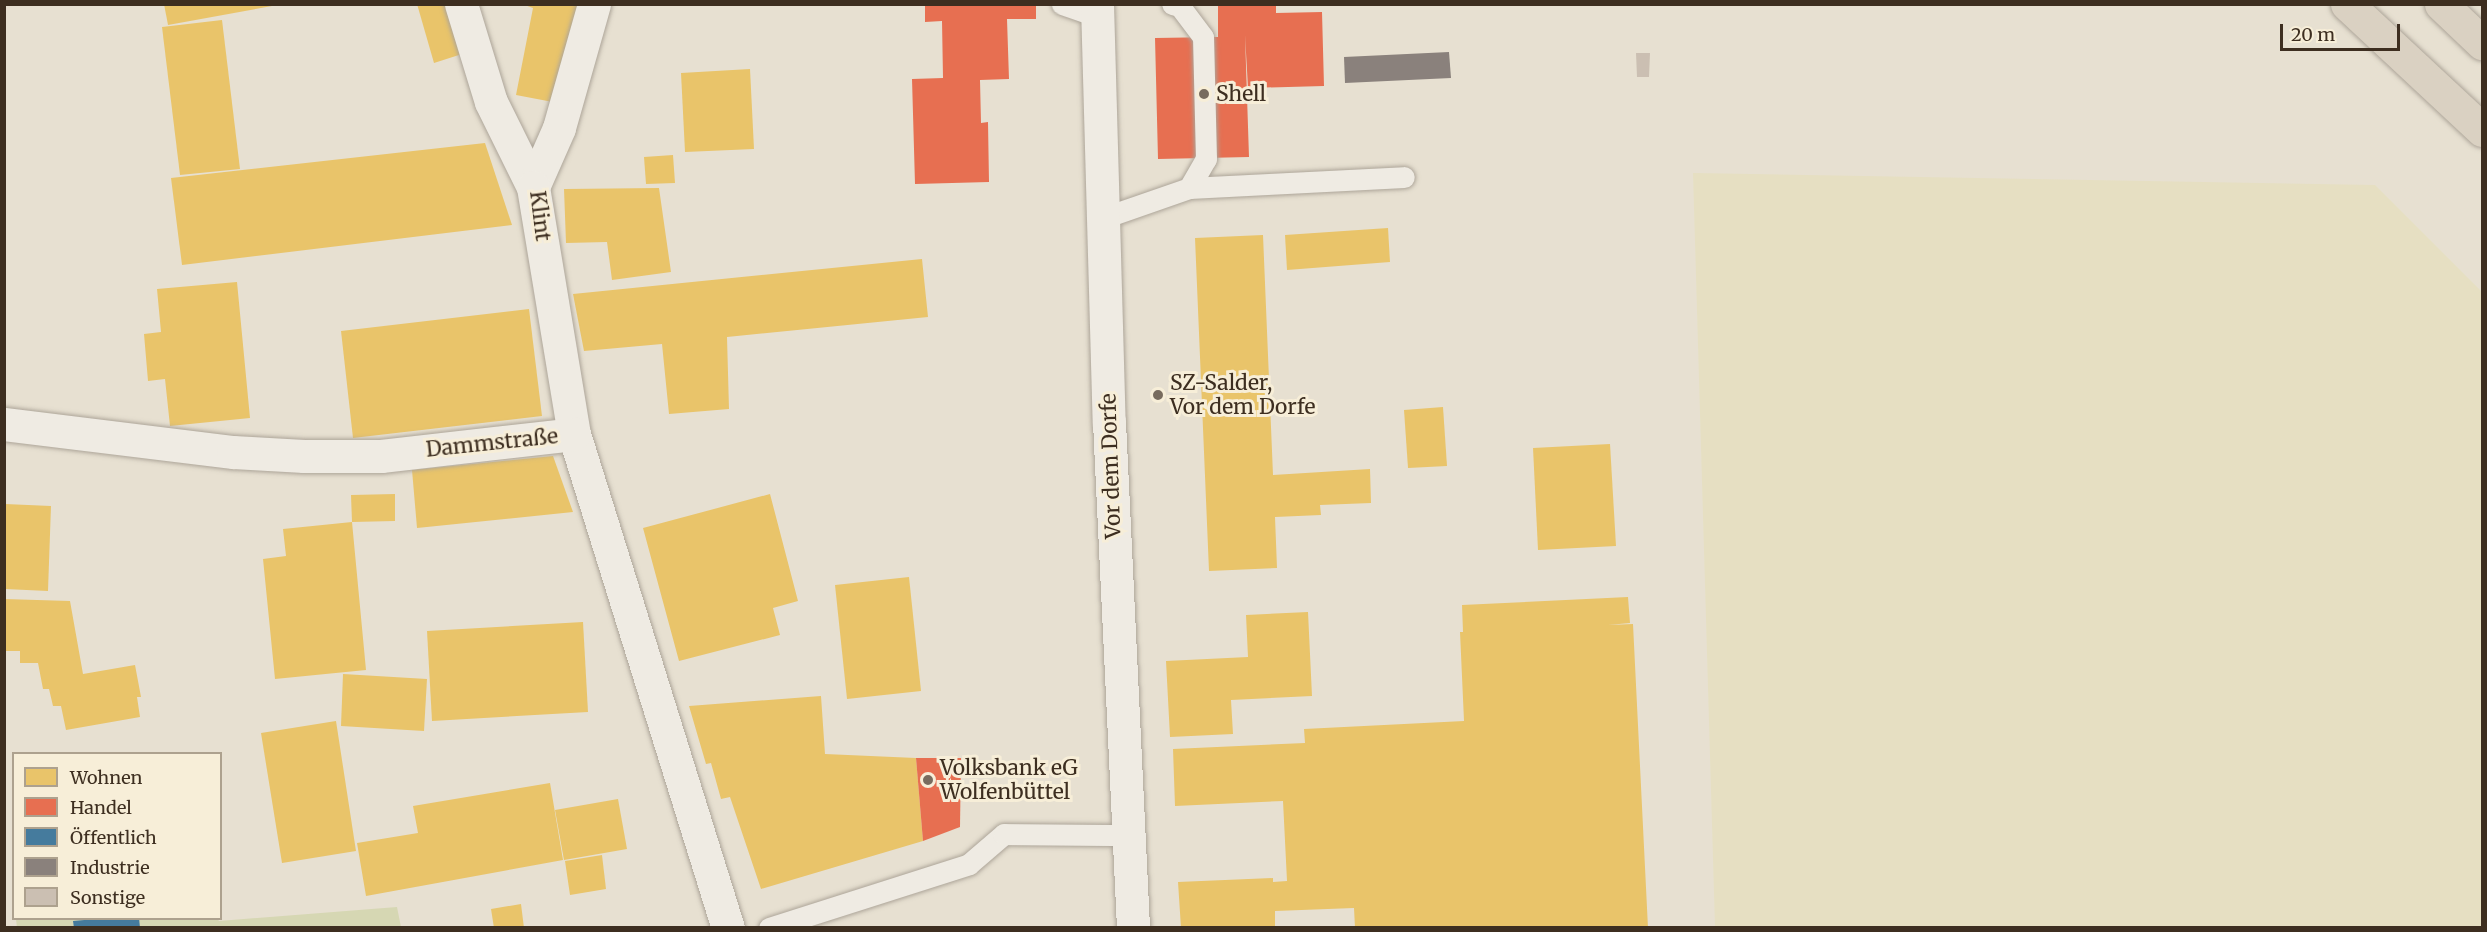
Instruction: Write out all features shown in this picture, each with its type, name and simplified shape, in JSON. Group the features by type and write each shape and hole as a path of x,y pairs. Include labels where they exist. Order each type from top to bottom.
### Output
{"highway":[{"path":"2347,4 2482,130"},
{"path":"2441,4 2482,43"}],"street":[{"path":"461,4 491,102 533,187"},
{"name":"Klint","path":"573,434 533,187 559,128 594,4"},
{"name":"Vor dem Dorfe","path":"1097,10 1109,422 1133,927"},
{"name":"Dammstraße","path":"4,424 233,452 304,456 381,456 573,434 728,927"}],"lane":[{"path":"1062,4 1097,10"},
{"path":"1172,4 1180,6 1203,37 1206,159 1189,188"},
{"path":"1103,218 1189,188 1404,177"},
{"path":"770,927 969,864 1004,834 1128,835"}],"shaded area":[{"path":"1693,173 2375,185 2482,292 2482,927 1715,927"}],"green space":[{"path":"397,907 401,927 17,928 16,920 218,920"}],"building: Wohnen":[{"path":"164,4 272,4 272,6 168,25"},
{"path":"417,4 447,4 462,54 434,63"},
{"path":"522,4 578,4 558,103 516,95 533,8"},
{"path":"222,20 240,169 180,175 162,27"},
{"path":"750,69 754,149 685,152 681,73"},
{"path":"485,143 512,225 182,265 171,178"},
{"path":"673,155 675,183 646,184 644,157"},
{"path":"659,188 671,272 612,280 607,242 566,243 564,189"},
{"path":"1388,228 1390,262 1287,270 1285,235"},
{"path":"1263,235 1273,475 1370,469 1371,503 1320,505 1321,515 1275,517 1277,568 1209,571 1195,238"},
{"path":"922,259 928,317 727,337 729,409 669,414 662,344 584,351 573,294"},
{"path":"237,282 250,418 170,426 165,379 148,381 144,334 161,332 157,289"},
{"path":"529,309 542,416 353,438 341,331"},
{"path":"1443,407 1447,466 1408,468 1404,410"},
{"path":"1610,444 1616,546 1538,550 1533,448"},
{"path":"553,456 573,512 417,528 412,470"},
{"path":"395,494 395,521 352,522 351,495"},
{"path":"770,494 798,601 773,608 780,635 679,661 643,528"},
{"path":"5,504 51,506 48,591 5,589"},
{"path":"352,522 366,670 275,679 263,559 286,556 283,529"},
{"path":"909,577 921,691 847,699 835,585"},
{"path":"1628,597 1630,623 1608,625 1633,624 1648,928 1355,928 1354,908 1275,911 1275,928 1181,928 1178,882 1273,878 1273,882 1287,881 1283,801 1175,806 1173,749 1305,743 1304,729 1464,721 1460,632 1463,632 1462,605"},
{"path":"4,599 70,601 83,674 135,665 141,697 137,697 140,717 66,730 61,706 53,706 49,689 43,689 38,663 20,663 20,651 4,651"},
{"path":"1308,612 1312,696 1231,700 1233,734 1170,737 1166,661 1248,657 1246,615"},
{"path":"583,622 588,712 432,721 427,631"},
{"path":"343,674 427,679 424,731 341,726"},
{"path":"821,696 825,754 916,758 923,841 761,889 730,797 721,799 711,763 706,764 689,706"},
{"path":"336,721 356,851 282,863 261,733"},
{"path":"550,783 563,860 366,896 357,843 418,833 413,806"},
{"path":"618,799 627,849 564,860 555,810"},
{"path":"602,855 606,889 570,895 565,861"},
{"path":"521,904 524,928 494,928 491,909"}],"building: Handel":[{"path":"925,4 1036,4 1036,19 1007,19 1009,79 980,80 981,123 988,122 989,182 915,184 912,79 943,78 942,21 925,22"},
{"path":"1218,4 1276,4 1276,13 1322,12 1324,86 1248,88 1245,35 1249,157 1158,159 1155,38 1218,37"},
{"path":"916,758 961,758 960,827 923,841"}],"building: Öffentlich":[{"path":"139,920 140,928 74,928 73,921"}],"building: Industrie":[{"path":"1449,52 1451,78 1345,83 1344,57"}],"building: Sonstige":[{"path":"1636,53 1650,53 1649,77 1637,77"}],"place":[{"name":"Shell","path":"1204,94"},
{"name":"SZ-Salder, Vor dem Dorfe","path":"1158,395"},
{"name":"Volksbank eG Wolfenbüttel","path":"928,780"}]}
